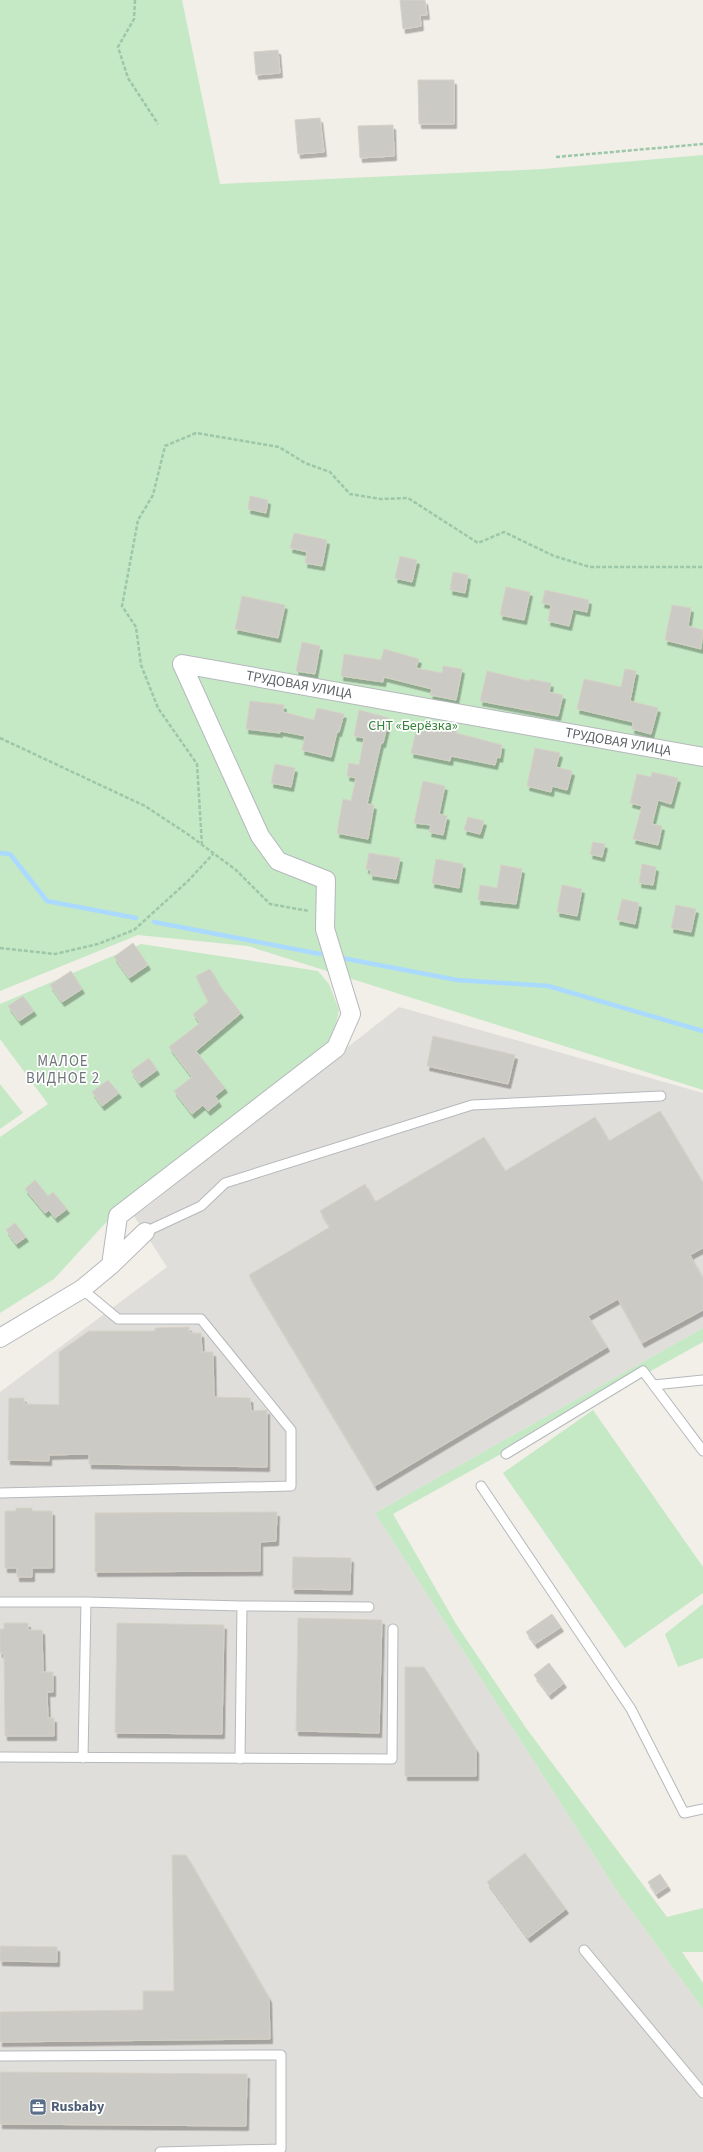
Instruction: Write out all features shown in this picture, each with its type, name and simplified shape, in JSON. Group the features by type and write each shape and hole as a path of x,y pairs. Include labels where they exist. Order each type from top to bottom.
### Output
{"street":[{"name":"ТРУДОВАЯ УЛИЦА","path":"325,929 326,880 278,861 260,836 182,664 703,757"},
{"path":"111,1265 118,1216 336,1048 351,1014 325,929"},
{"path":"0,1338 82,1289 111,1265 145,1232"}],"lane":[{"path":"145,1232 200,1206 225,1183 472,1105 661,1096"},
{"path":"0,1493 291,1486 291,1430 201,1319 118,1319 82,1289"},
{"path":"506,1454 643,1371 703,1451"},
{"path":"654,1385 703,1380"},
{"path":"481,1486 631,1709 684,1813 703,1809"},
{"path":"0,1602 369,1607"},
{"path":"83,1758 86,1602"},
{"path":"240,1759 242,1606"},
{"path":"0,1757 392,1759 393,1629"},
{"path":"584,1950 703,2093"},
{"path":"0,2056 281,2055 281,2149 160,2152"}],"path":[{"path":"135,0 134,19 118,47 128,78 158,124"},
{"path":"556,157 703,144"},
{"path":"202,845 197,764 158,708 141,665 136,627 122,606 138,520 153,495 165,446 196,433 279,447 305,463 330,472 350,494 381,499 408,498 478,543 504,532 554,556 590,567 703,567"},
{"path":"0,738 145,806 236,870 270,904 315,912 325,929"},
{"path":"0,948 55,954 98,944 134,930 188,881 213,854"}],"shaded area":[{"path":"399,1007 703,1093 703,1328 375,1513 615,1888 703,2009 703,2152 0,2152 0,1392 167,1267 134,1216"}],"green space":[{"name":"СНТ «Берёзка»","path":"0,0 182,0 220,184 543,169 703,155 703,1090 248,946 138,935 0,991"},
{"path":"141,944 318,971 329,984 339,1010 333,1038 287,1081 122,1205 54,1279 0,1313 0,1137 48,1104 0,1039 0,1004"},
{"path":"0,1084 23,1113 0,1129"},
{"path":"703,1328 703,1342 393,1514 456,1624 526,1728 667,1917 703,1908 703,1952 682,1952 703,1983 703,2009 615,1888 375,1513"},
{"path":"593,1410 703,1567 703,1593 625,1648 503,1473"},
{"path":"703,1604 703,1658 678,1667 665,1634"}],"building":[{"path":"400,0 425,0 427,15 420,15 421,26 403,29"},
{"path":"278,50 280,73 256,75 254,52"},
{"path":"418,80 454,80 454,124 419,124"},
{"path":"320,118 324,152 298,154 295,120"},
{"path":"393,125 394,156 360,158 358,126"},
{"path":"250,496 268,500 266,513 248,509"},
{"path":"294,533 327,540 322,566 305,563 307,552 290,548"},
{"path":"400,556 417,560 412,582 395,578"},
{"path":"453,572 468,575 465,593 450,590"},
{"path":"506,587 530,592 524,620 500,615"},
{"path":"545,590 589,600 587,612 573,609 569,626 548,621 551,605 542,603"},
{"path":"242,596 285,605 278,638 235,629"},
{"path":"672,605 691,608 688,626 703,630 701,649 665,640"},
{"path":"302,642 320,646 315,674 296,671"},
{"path":"384,649 419,659 416,668 442,673 443,666 462,669 456,700 430,695 432,689 384,677 383,682 341,676 344,654 381,660"},
{"path":"625,669 636,671 630,701 658,708 651,734 632,729 633,722 577,709 584,679 621,687"},
{"path":"487,671 529,681 530,679 551,683 549,692 563,695 558,716 480,701"},
{"path":"250,701 284,705 283,712 314,720 317,708 344,714 339,732 337,732 331,757 302,750 305,736 280,731 280,733 246,729"},
{"path":"359,710 389,718 383,743 381,743 367,804 374,805 368,839 337,833 343,799 351,801 356,778 347,776 349,763 359,765 364,738 354,736"},
{"path":"418,722 457,730 456,733 502,745 500,758 497,757 495,765 451,756 450,761 411,753"},
{"path":"535,748 560,753 556,767 572,771 567,790 552,786 551,792 527,786"},
{"path":"275,764 295,768 291,787 271,783"},
{"path":"652,772 678,778 671,804 658,800 652,824 662,826 658,845 633,839 642,806 630,803 637,774 651,777"},
{"path":"423,781 445,786 439,814 447,816 443,835 429,832 431,825 414,823"},
{"path":"468,817 484,821 480,834 464,830"},
{"path":"593,842 605,844 602,857 590,854"},
{"path":"369,853 400,858 396,879 370,875 371,870 366,869"},
{"path":"436,859 463,864 459,888 432,883"},
{"path":"642,864 656,867 653,885 639,883"},
{"path":"501,865 522,869 516,904 478,900 480,885 497,888"},
{"path":"562,885 582,889 577,916 557,912"},
{"path":"622,899 639,903 635,924 617,920"},
{"path":"676,905 696,909 691,932 671,928"},
{"path":"133,943 148,965 129,978 114,957"},
{"path":"210,969 219,985 241,1013 196,1051 225,1088 215,1096 219,1102 208,1111 203,1105 192,1114 174,1091 192,1077 169,1047 200,1023 193,1014 208,1002 196,976"},
{"path":"71,971 82,989 62,1002 50,985"},
{"path":"23,996 34,1011 19,1021 8,1006"},
{"path":"433,1036 515,1055 508,1084 427,1066"},
{"path":"149,1058 157,1070 139,1083 131,1071"},
{"path":"108,1080 119,1093 102,1106 92,1092"},
{"path":"660,1111 703,1183 703,1248 690,1255 703,1279 703,1310 642,1343 618,1299 588,1316 607,1347 375,1486 249,1275 330,1227 320,1211 365,1184 375,1202 484,1137 505,1171 595,1117 609,1141"},
{"path":"35,1180 48,1196 53,1192 67,1209 55,1218 49,1210 45,1213 25,1189"},
{"path":"15,1223 26,1237 16,1244 6,1230"},
{"path":"189,1327 189,1333 201,1333 202,1352 213,1352 214,1397 250,1398 251,1411 267,1410 267,1467 89,1464 89,1454 49,1455 49,1461 8,1460 9,1398 24,1398 24,1404 59,1405 59,1352 89,1331 155,1331 155,1328"},
{"path":"16,1508 32,1508 32,1511 52,1511 52,1568 32,1568 32,1577 17,1577 17,1568 5,1568 5,1511 16,1511"},
{"path":"277,1512 276,1541 260,1542 260,1571 95,1572 95,1513"},
{"path":"293,1557 351,1558 350,1590 292,1589"},
{"path":"552,1614 561,1627 535,1644 526,1632"},
{"path":"298,1618 382,1620 379,1733 296,1731"},
{"path":"4,1623 28,1623 28,1630 42,1630 43,1672 53,1672 53,1692 47,1692 48,1718 54,1718 54,1736 5,1736 4,1653 0,1653 0,1629 4,1629"},
{"path":"117,1623 224,1625 222,1734 115,1733"},
{"path":"549,1663 564,1683 549,1695 534,1675"},
{"path":"405,1667 424,1667 476,1749 476,1776 405,1776"},
{"path":"525,1853 566,1909 528,1938 487,1882"},
{"path":"172,1855 186,1855 269,1998 270,2039 0,2042 0,2012 143,2010 143,1991 174,1991"},
{"path":"660,1874 668,1886 656,1894 648,1882"},
{"path":"0,1946 57,1947 57,1962 0,1961"},
{"path":"0,2072 247,2074 246,2126 0,2124"}],"waterway":[{"path":"0,853 10,854 47,901 136,918"},
{"path":"154,922 320,954"},
{"path":"342,958 457,980 548,986 703,1031"}],"place":[{"name":"Rusbaby","path":"38,2107"}],"district":[{"name":"МАЛОЕ ВИДНОЕ 2","path":"63,1070"}]}
